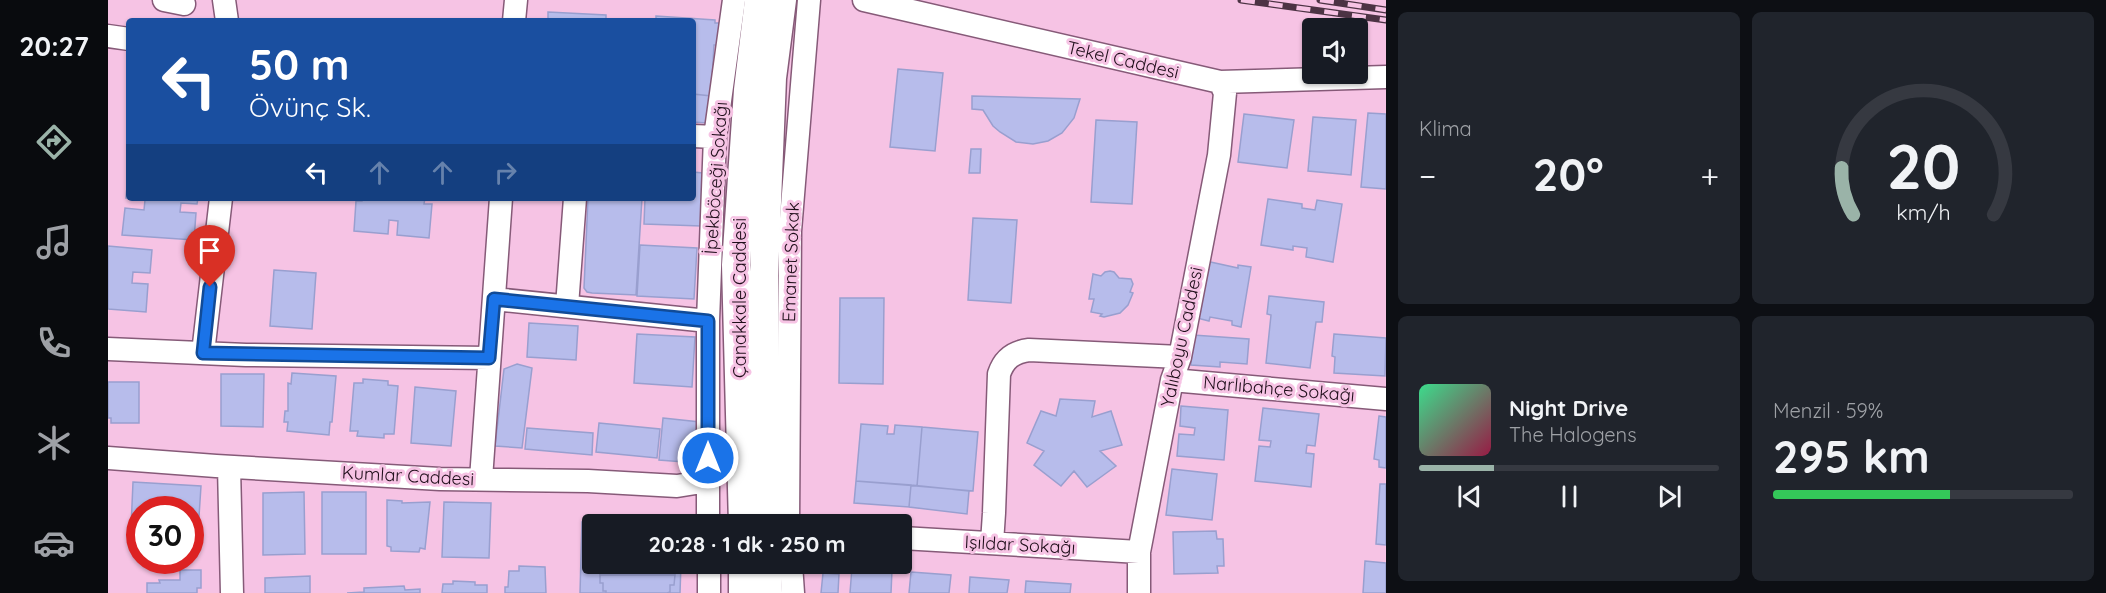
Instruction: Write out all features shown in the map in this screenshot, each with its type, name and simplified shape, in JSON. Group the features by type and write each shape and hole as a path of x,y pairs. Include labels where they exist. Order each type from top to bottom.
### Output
{"main road":[{"name":"Çanakkale Caddesi","path":"754,484 736,265 748,90 759,0"},
{"name":"Çanakkale Caddesi","path":"746,514 754,484 772,78 782,0"},
{"path":"754,484 763,514"},
{"path":"743,574 743,593"},
{"path":"767,574 768,593"}],"street":[{"path":"224,0 227,18"},
{"path":"514,18 516,0"},
{"name":"İpekböceği Sokağı","path":"708,514 708,321 704,137 734,0"},
{"name":"Emanet Sokak","path":"788,514 790,231 809,0"},
{"name":"Tekel Caddesi","path":"864,0 1220,82 1386,77"},
{"path":"108,36 126,39"},
{"name":"Yalıboyu Caddesi","path":"1139,593 1139,552 1219,155 1225,93 1220,82"},
{"path":"203,353 220,201"},
{"path":"481,479 501,201"},
{"path":"567,306 575,201"},
{"path":"494,299 708,321"},
{"path":"108,349 489,358"},
{"path":"992,543 999,374 1007,359 1014,354 1029,350 1180,357"},
{"name":"Narlıbahçe Sokağı","path":"1172,380 1386,399"},
{"name":"Kumlar Caddesi","path":"108,458 229,467 481,479 588,481 677,486 708,481"},
{"path":"229,467 232,593"},
{"name":"Işıldar Sokağı","path":"912,539 1139,552"},
{"path":"709,574 709,593"},
{"path":"792,574 793,593"}],"building":[{"path":"548,12 606,15 606,18 548,18"},
{"path":"656,16 686,18 656,18"},
{"path":"696,19 715,20 715,23 719,23 718,45 714,45 711,96 696,94"},
{"path":"898,69 943,73 935,151 890,147"},
{"path":"696,94 711,96 707,123 696,122"},
{"path":"972,96 1080,99 1074,118 1062,133 1048,141 1033,144 1016,142 1000,132 993,126 983,110 972,109"},
{"path":"1368,113 1386,114 1386,189 1361,187"},
{"path":"1244,114 1294,120 1287,168 1238,162"},
{"path":"1313,117 1356,120 1351,175 1308,171"},
{"path":"1096,120 1137,122 1132,204 1091,202"},
{"path":"971,149 981,149 980,173 969,173"},
{"path":"696,172 703,173 701,226 644,224 645,201 696,201"},
{"path":"1268,199 1302,204 1302,208 1315,210 1317,200 1342,204 1333,262 1306,257 1307,248 1293,246 1293,250 1261,245"},
{"path":"145,201 198,201 197,204 181,203 180,212 196,213 194,240 122,235 125,208 144,210"},
{"path":"356,201 424,201 424,204 432,204 429,238 397,235 398,221 389,220 388,234 354,231"},
{"path":"588,201 642,201 636,295 592,293 587,292 584,288"},
{"path":"973,218 1017,220 1011,303 968,300"},
{"path":"640,245 697,248 694,299 637,296"},
{"path":"108,246 152,250 150,273 133,272 132,283 148,284 146,312 108,309"},
{"path":"1206,261 1238,268 1238,265 1251,267 1241,327 1232,325 1232,321 1210,317 1209,321 1197,318"},
{"path":"274,270 316,273 312,329 270,326"},
{"path":"1110,271 1119,278 1131,279 1133,284 1130,292 1133,293 1128,305 1120,313 1104,317 1100,316 1102,314 1091,312 1094,299 1089,299 1093,274 1101,276"},
{"path":"1269,296 1324,302 1322,322 1316,322 1310,368 1266,363 1271,315 1267,314"},
{"path":"840,298 884,298 883,384 839,383"},
{"path":"529,323 578,326 576,360 527,357"},
{"path":"637,334 695,337 692,387 634,383"},
{"path":"1334,334 1386,338 1385,376 1334,373 1335,357 1332,356"},
{"path":"1193,335 1249,339 1247,364 1220,362 1220,367 1191,365"},
{"path":"517,364 532,368 522,448 495,446 504,369"},
{"path":"292,373 336,376 329,435 287,431 288,422 284,422 285,411 288,411 288,383 291,384"},
{"path":"221,374 264,374 263,427 221,426"},
{"path":"363,379 388,381 388,385 398,386 394,434 384,434 384,438 357,436 358,431 350,431 354,383 363,383"},
{"path":"108,382 139,382 139,423 111,423 111,418 108,418"},
{"path":"415,387 456,391 451,446 411,443"},
{"path":"1060,399 1095,401 1092,417 1111,411 1122,445 1100,451 1116,466 1087,487 1074,471 1061,486 1034,465 1044,451 1027,443 1041,411 1056,416"},
{"path":"1181,406 1228,410 1224,460 1177,456 1179,434 1194,435 1195,428 1180,426"},
{"path":"1263,408 1319,414 1315,446 1307,445 1306,453 1314,454 1311,487 1255,481 1259,446 1270,447 1271,441 1259,440"},
{"path":"1379,416 1386,417 1386,468 1379,467 1379,460 1374,459"},
{"path":"663,418 700,422 697,463 659,460"},
{"path":"599,423 660,429 657,458 596,452"},
{"path":"861,424 888,426 887,434 894,434 895,425 922,427 917,486 856,481"},
{"path":"922,427 978,432 973,491 917,486"},
{"path":"527,428 593,433 592,455 525,449"},
{"path":"1172,469 1217,474 1212,520 1166,515"},
{"path":"856,481 911,485 909,507 854,503"},
{"path":"133,482 201,486 200,496 132,496"},
{"path":"1380,484 1386,484 1386,545 1376,544"},
{"path":"911,485 969,491 967,514 909,507"},
{"path":"304,492 305,554 263,555 263,493"},
{"path":"322,492 366,492 366,554 322,554"},
{"path":"387,500 402,501 402,503 430,502 425,549 420,548 419,552 391,551 391,547 387,546"},
{"path":"444,502 491,503 489,558 442,557"},
{"path":"582,522 582,574 681,574 680,593 580,593"},
{"path":"1216,531 1217,539 1223,539 1224,566 1217,566 1218,573 1174,574 1173,532"},
{"path":"1365,561 1386,563 1386,593 1363,593"},
{"path":"519,566 545,567 546,593 505,593 505,587 508,587 509,571 519,571"},
{"path":"912,572 951,575 949,593 909,593"},
{"path":"180,574 201,574 201,588 197,588 197,593 147,593 147,583 160,583 159,580 180,580"},
{"path":"600,574 675,574 675,575"},
{"path":"823,574 839,574 838,593 821,593"},
{"path":"851,574 892,574 891,593 850,593"},
{"path":"600,575 675,575 674,585 670,585 670,592 667,593 606,593 603,591 603,583 600,583"},
{"path":"310,576 310,593 265,593 265,578"},
{"path":"970,577 1009,580 1007,593 969,593"},
{"path":"453,581 487,585 487,593 442,593 443,584 453,584"},
{"path":"1026,581 1071,584 1070,593 1025,593"},
{"path":"404,586 405,590 420,589 420,593 347,593 364,592 364,588"}],"railway":[{"path":"1241,0 1386,20"},
{"path":"1320,0 1386,10"}],"route":[{"path":"210,287 203,353 489,358 494,299 708,321 708,458"}]}
